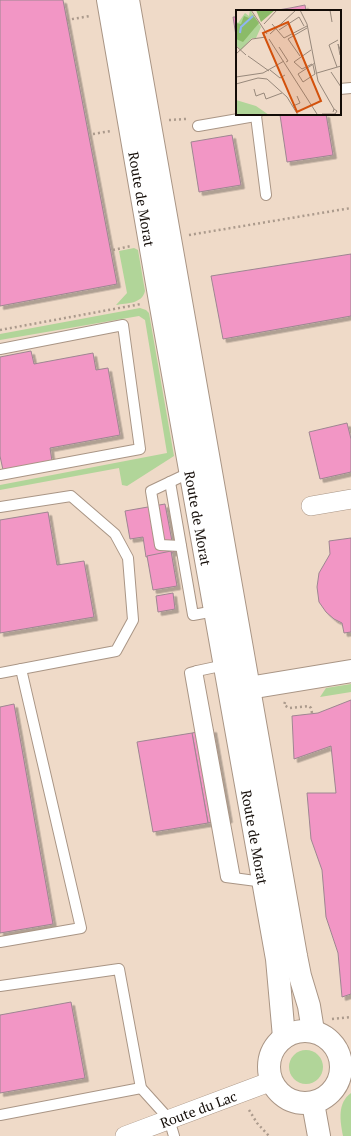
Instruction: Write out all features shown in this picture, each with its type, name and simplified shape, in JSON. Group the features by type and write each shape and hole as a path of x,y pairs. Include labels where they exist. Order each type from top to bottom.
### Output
{"main road":[{"name":"Route de Morat","path":"128,0 296,956 300,976 310,1006 313,1032"},
{"name":"Route de Morat","path":"102,7 160,301 191,472 277,959 284,1037"},
{"path":"249,688 351,671"},
{"path":"303,1030 313,1032 328,1039 335,1046 346,1067 334,1090 324,1098 313,1103 300,1103 288,1099 279,1092 272,1081 269,1064 272,1053 277,1044 284,1037 293,1032 303,1030"},
{"path":"313,1103 319,1136"}],"street":[{"path":"311,506 351,500"},
{"name":"Route du Lac","path":"125,1136 172,1128 272,1081"}],"lane":[{"path":"341,89 351,88"},
{"path":"198,126 256,115 266,195"},
{"path":"0,350 123,325 140,450 0,475"},
{"path":"181,546 160,544 151,491 191,472"},
{"path":"170,482 193,616 215,612"},
{"path":"0,507 71,496 115,534 128,558 132,620 116,651 0,673"},
{"path":"225,665 197,671 235,878 263,882"},
{"path":"0,942 81,928 22,669"},
{"path":"0,986 119,969 141,1088 172,1128"},
{"path":"0,1115 141,1088"}],"path":[{"path":"67,20 102,7"},
{"path":"169,120 184,118 198,126"},
{"path":"93,134 112,130"},
{"path":"189,235 351,208"},
{"path":"113,250 132,246"},
{"path":"0,330 142,304"},
{"path":"287,701 284,703 286,707 309,706 312,713"},
{"path":"330,1019 351,1017"},
{"path":"248,1106 253,1118 269,1136"}],"green space":[{"path":"134,248 138,250 145,291 141,298 137,301 116,305 127,293 119,251"},
{"path":"140,308 149,313 174,456 127,486 122,485 119,468 0,490 0,485 167,453 145,320 139,316 0,340 0,334"},
{"path":"351,684 351,692 320,697 326,688"},
{"path":"306,1050 318,1055 323,1067 318,1079 306,1084 294,1079 289,1067 294,1055"},
{"path":"351,1093 351,1136 343,1136 341,1124 342,1107 343,1102"}],"building":[{"path":"0,0 63,0 117,284 0,306"},
{"path":"305,5 306,10 278,10"},
{"path":"233,17 236,17 236,36"},
{"path":"280,115 326,115 333,155 287,162"},
{"path":"232,135 241,185 199,192 191,142"},
{"path":"351,254 351,316 223,339 211,276"},
{"path":"31,351 34,364 93,353 96,370 108,368 120,435 50,448 52,461 3,470 0,456 0,357"},
{"path":"347,423 351,439 351,472 320,479 309,432"},
{"path":"165,504 174,552 146,557 143,537 130,539 125,511"},
{"path":"48,512 57,565 84,561 94,617 0,633 0,520"},
{"path":"351,538 351,632 344,633 342,623 334,619 326,612 319,602 317,587 319,573 330,554 329,541"},
{"path":"171,551 177,586 153,590 147,556"},
{"path":"173,593 175,609 158,612 156,596"},
{"path":"351,700 351,994 342,997 338,953 326,917 322,870 311,839 307,793 336,793 331,746 294,759 292,716 318,713"},
{"path":"14,704 53,924 0,933 0,707"},
{"path":"213,729 229,819 208,823 192,733"},
{"path":"192,733 208,823 153,832 137,742"},
{"path":"71,1002 85,1078 0,1093 0,1015"}]}
